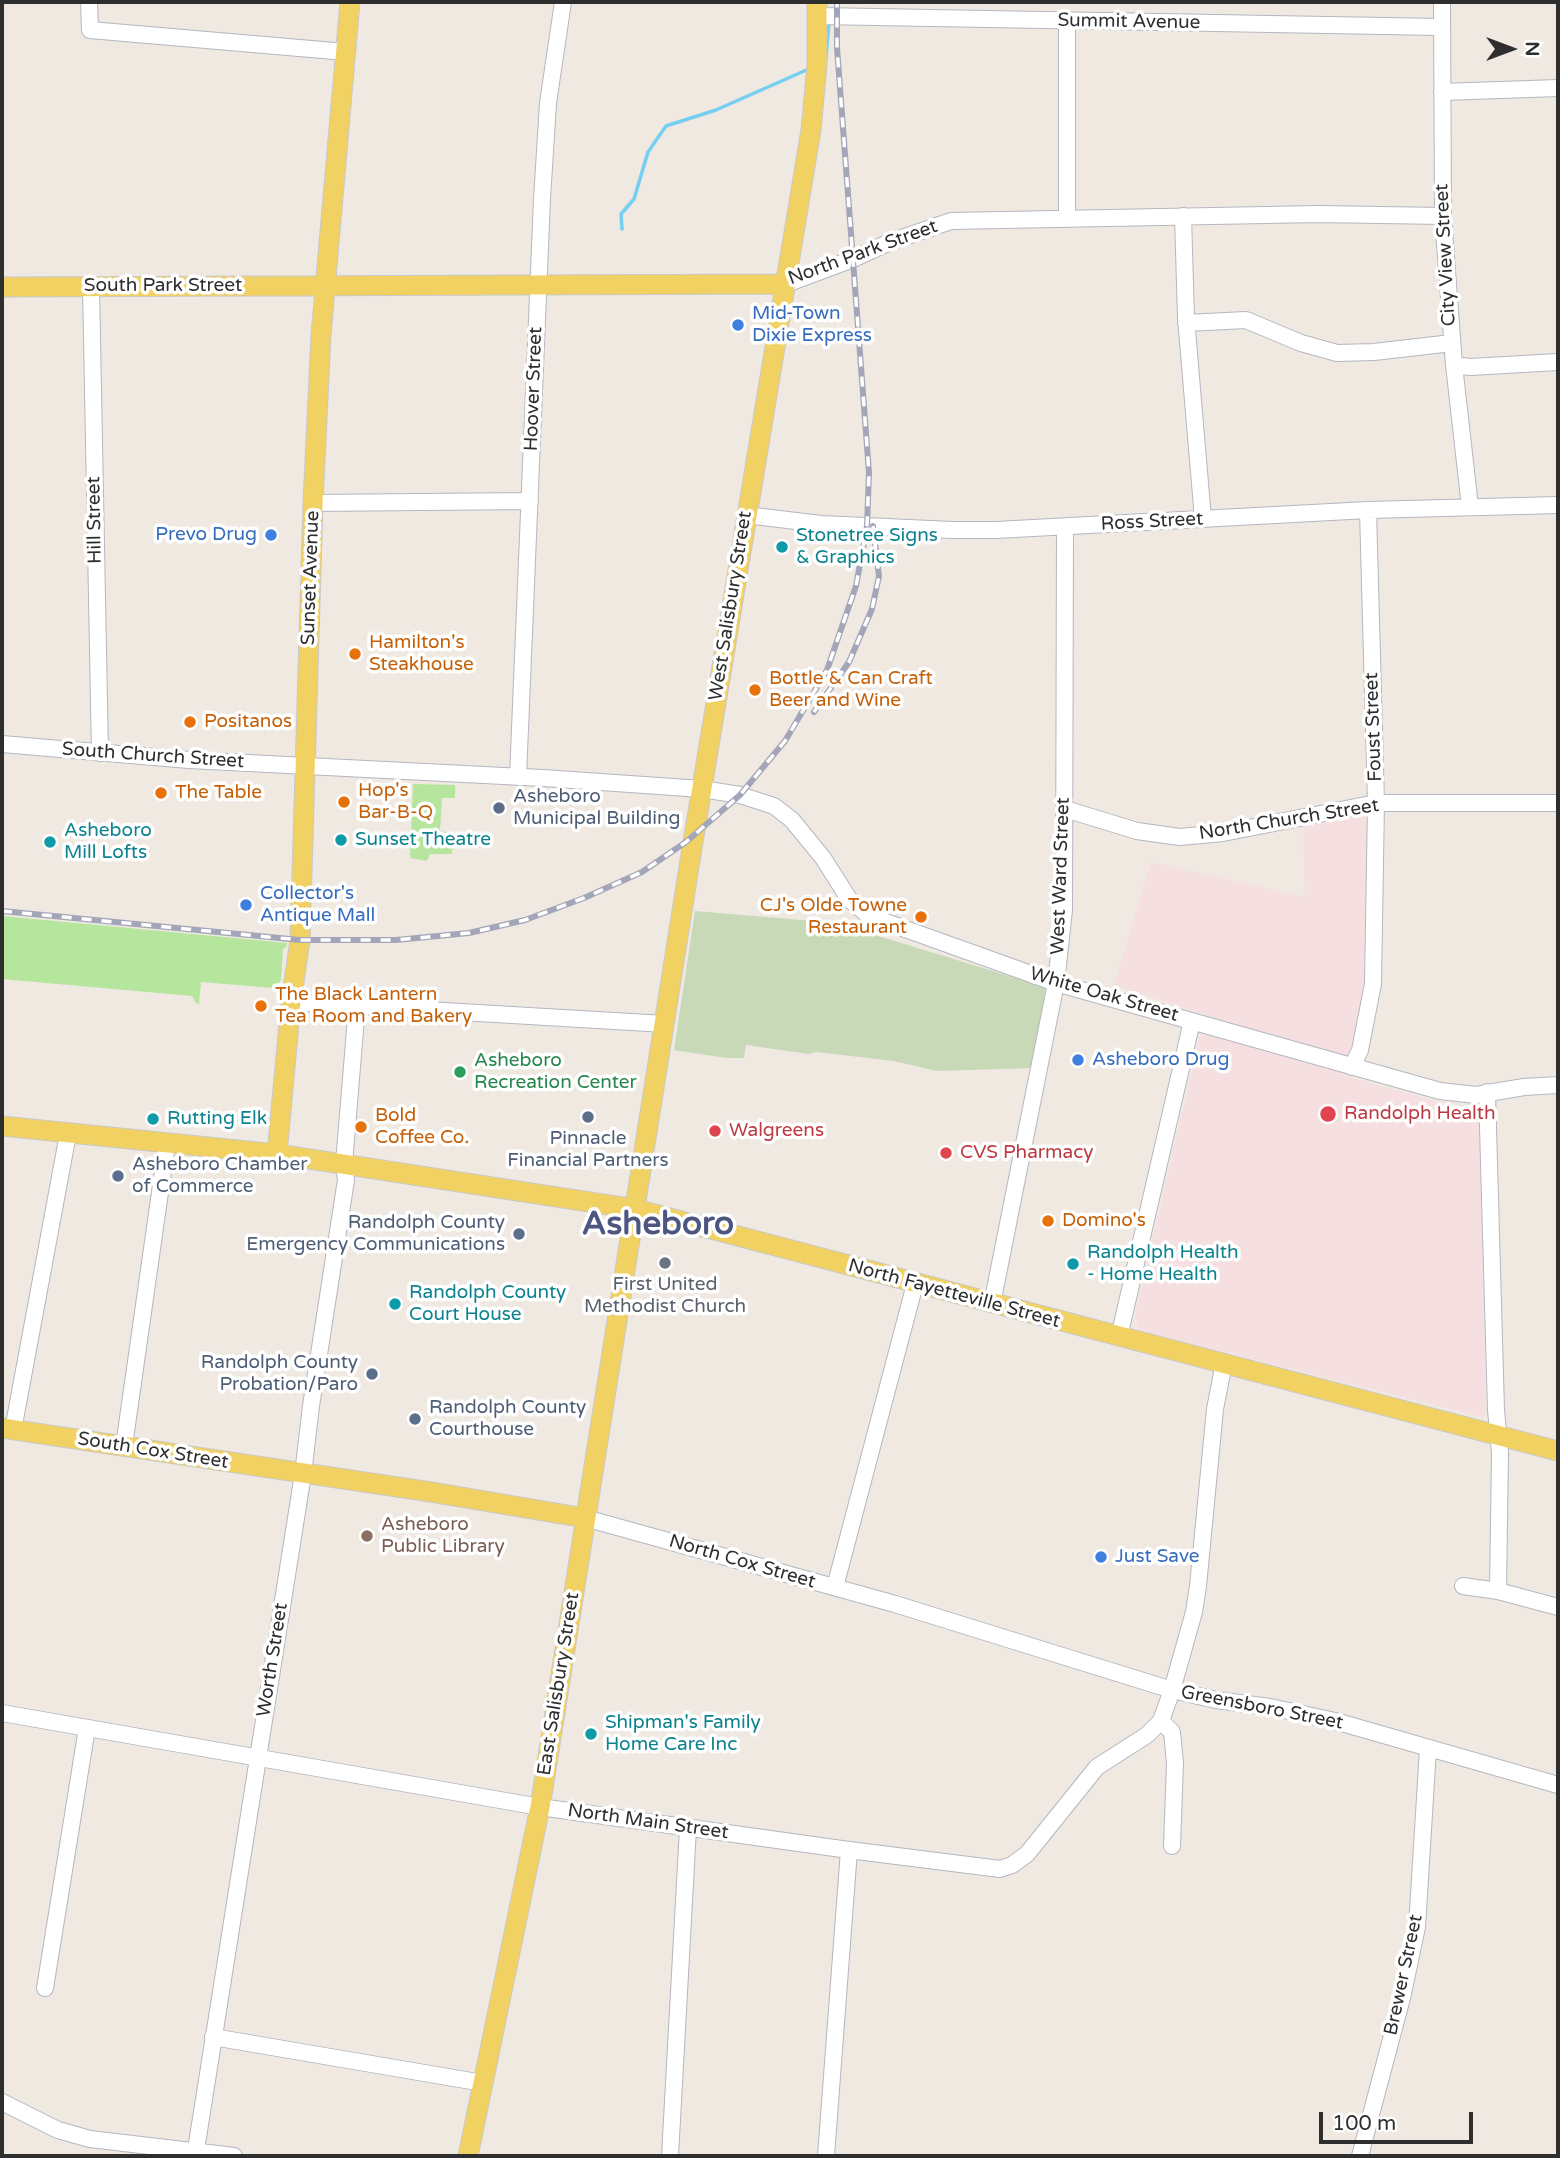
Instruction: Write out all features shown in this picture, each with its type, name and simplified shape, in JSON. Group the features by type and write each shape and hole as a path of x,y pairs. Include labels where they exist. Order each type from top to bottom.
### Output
{"main road":[{"name":"Sunset Avenue","path":"277,1154 291,1002 300,940 313,503 324,286 351,2"},
{"name":"West Salisbury Street","path":"635,1209 815,95 817,9"},
{"name":"North Park Street","path":"324,286 786,284"},
{"name":"South Park Street","path":"2,288 324,286"},
{"name":"North Fayetteville Street","path":"2,1126 277,1154 635,1209 1558,1451"},
{"name":"East Salisbury Street","path":"468,2156 540,1807 635,1209"},
{"name":"South Cox Street","path":"8,1429 303,1474"},
{"name":"North Cox Street","path":"303,1474 585,1518"}],"street":[{"path":"89,2 90,30 346,52"},
{"name":"Hoover Street","path":"518,777 548,103 563,2"},
{"name":"City View Street","path":"1442,2 1443,216 1454,365 1470,508"},
{"name":"Summit Avenue","path":"817,9 1067,20 1441,27"},
{"path":"1067,20 1067,218"},
{"path":"1442,92 1558,88"},
{"name":"North Park Street","path":"786,284 943,223 966,220 1318,214 1443,216"},
{"path":"1183,216 1186,323 1203,519"},
{"name":"Hill Street","path":"91,287 100,753"},
{"path":"1186,323 1246,320 1301,343 1337,353 1374,352 1452,343"},
{"path":"1454,365 1470,367 1558,362"},
{"path":"313,503 530,501"},
{"name":"Ross Street","path":"746,515 821,524 952,530 1065,527 1368,510 1558,505"},
{"name":"Foust Street","path":"1352,1067 1360,1049 1373,984 1376,803 1368,510"},
{"name":"West Ward Street","path":"992,1304 1056,983 1064,910 1065,527"},
{"name":"South Church Street","path":"2,744 189,760 304,766"},
{"path":"304,766 702,789"},
{"name":"White Oak Street","path":"702,789 740,795 774,806 792,820 823,858 849,900 869,916 1056,983 1440,1091 1476,1095 1524,1087 1558,1085"},
{"name":"North Church Street","path":"1065,809 1138,831 1180,837 1223,833 1376,803 1558,803"},
{"path":"291,1002 665,1024"},
{"name":"Worth Street","path":"196,2154 303,1474 346,1180 344,1163 357,1006"},
{"path":"1119,1337 1192,1021"},
{"path":"1488,1092 1500,1453 1498,1591"},
{"path":"8,1429 68,1134"},
{"path":"124,1446 167,1143"},
{"path":"835,1587 915,1284"},
{"path":"1172,1690 1194,1612 1215,1409 1224,1363"},
{"name":"North Cox Street","path":"585,1518 969,1626 1172,1690"},
{"path":"1463,1586 1498,1591 1558,1607"},
{"name":"Greensboro Street","path":"1032,1847 1097,1767 1147,1735 1161,1721 1172,1690 1335,1721 1558,1785"},
{"name":"North Main Street","path":"2,1713 540,1807 849,1850 1000,1869 1012,1865 1032,1847"},
{"path":"1161,1721 1171,1732 1175,1763 1172,1846"},
{"path":"45,1987 87,1728"},
{"name":"Brewer Street","path":"1360,2156 1402,1998 1417,1927 1428,1749"},
{"path":"670,2156 688,1828"},
{"path":"826,2156 849,1850"},
{"path":"213,2037 483,2083"},
{"path":"2,2102 58,2130 90,2139 196,2154 234,2156"}],"shaded area":[{"name":"Randolph Health","path":"1355,815 1367,820 1368,827 1363,993 1354,1038 1342,1075 1470,1111 1477,1116 1480,1124 1486,1411 1482,1417 1139,1330 1135,1316 1205,1015 1114,985 1151,862 1305,897 1303,826"}],"green space":[{"path":"413,784 455,785 455,798 442,798 440,831 453,833 452,854 430,854 427,861 410,858"},
{"path":"695,911 836,923 1045,987 1044,1013 1034,1068 936,1071 894,1061 816,1052 809,1054 746,1045 744,1058 674,1050"},
{"path":"2,916 287,943 283,949 281,980 274,988 201,982 199,1004 192,996 2,979"}],"waterway":[{"path":"826,58 829,21"},
{"path":"622,229 621,214 634,199 648,152 666,126 716,110 811,68"}],"railway":[{"path":"2,911 300,940 396,940 469,933 525,920 642,872 686,842 740,795 785,741 827,670 856,586 867,526 869,473 837,48 837,2"},
{"path":"814,712 849,662 872,609 879,576 873,526"}],"place":[{"name":"Mid-Town Dixie Express","path":"738,325"},
{"name":"Prevo Drug","path":"271,535"},
{"name":"Stonetree Signs & Graphics","path":"782,547"},
{"name":"Hamilton's Steakhouse","path":"355,654"},
{"name":"Bottle & Can Craft Beer and Wine","path":"755,690"},
{"name":"Positanos","path":"190,722"},
{"name":"The Table","path":"161,793"},
{"name":"Hop's Bar-B-Q","path":"344,802"},
{"name":"Asheboro Municipal Building","path":"499,808"},
{"name":"Sunset Theatre","path":"341,840"},
{"name":"Asheboro Mill Lofts","path":"50,842"},
{"name":"Collector's Antique Mall","path":"246,905"},
{"name":"CJ's Olde Towne Restaurant","path":"921,917"},
{"name":"The Black Lantern Tea Room and Bakery","path":"261,1006"},
{"name":"Asheboro Drug","path":"1078,1060"},
{"name":"Asheboro Recreation Center","path":"460,1072"},
{"name":"Randolph Health","path":"1328,1114"},
{"name":"Pinnacle Financial Partners","path":"588,1117"},
{"name":"Rutting Elk","path":"153,1119"},
{"name":"Bold Coffee Co.","path":"361,1127"},
{"name":"Walgreens","path":"715,1131"},
{"name":"CVS Pharmacy","path":"946,1153"},
{"name":"Asheboro Chamber of Commerce","path":"118,1176"},
{"name":"Domino's","path":"1048,1221"},
{"name":"Randolph County Emergency Communications","path":"519,1234"},
{"name":"First United Methodist Church","path":"665,1263"},
{"name":"Randolph Health - Home Health","path":"1073,1264"},
{"name":"Randolph County Court House","path":"395,1304"},
{"name":"Randolph County Probation/Paro","path":"372,1374"},
{"name":"Randolph County Courthouse","path":"415,1419"},
{"name":"Asheboro Public Library","path":"367,1536"},
{"name":"Just Save","path":"1101,1557"},
{"name":"Shipman's Family Home Care Inc","path":"591,1734"}],"district":[{"name":"Asheboro","path":"658,1225"}]}
